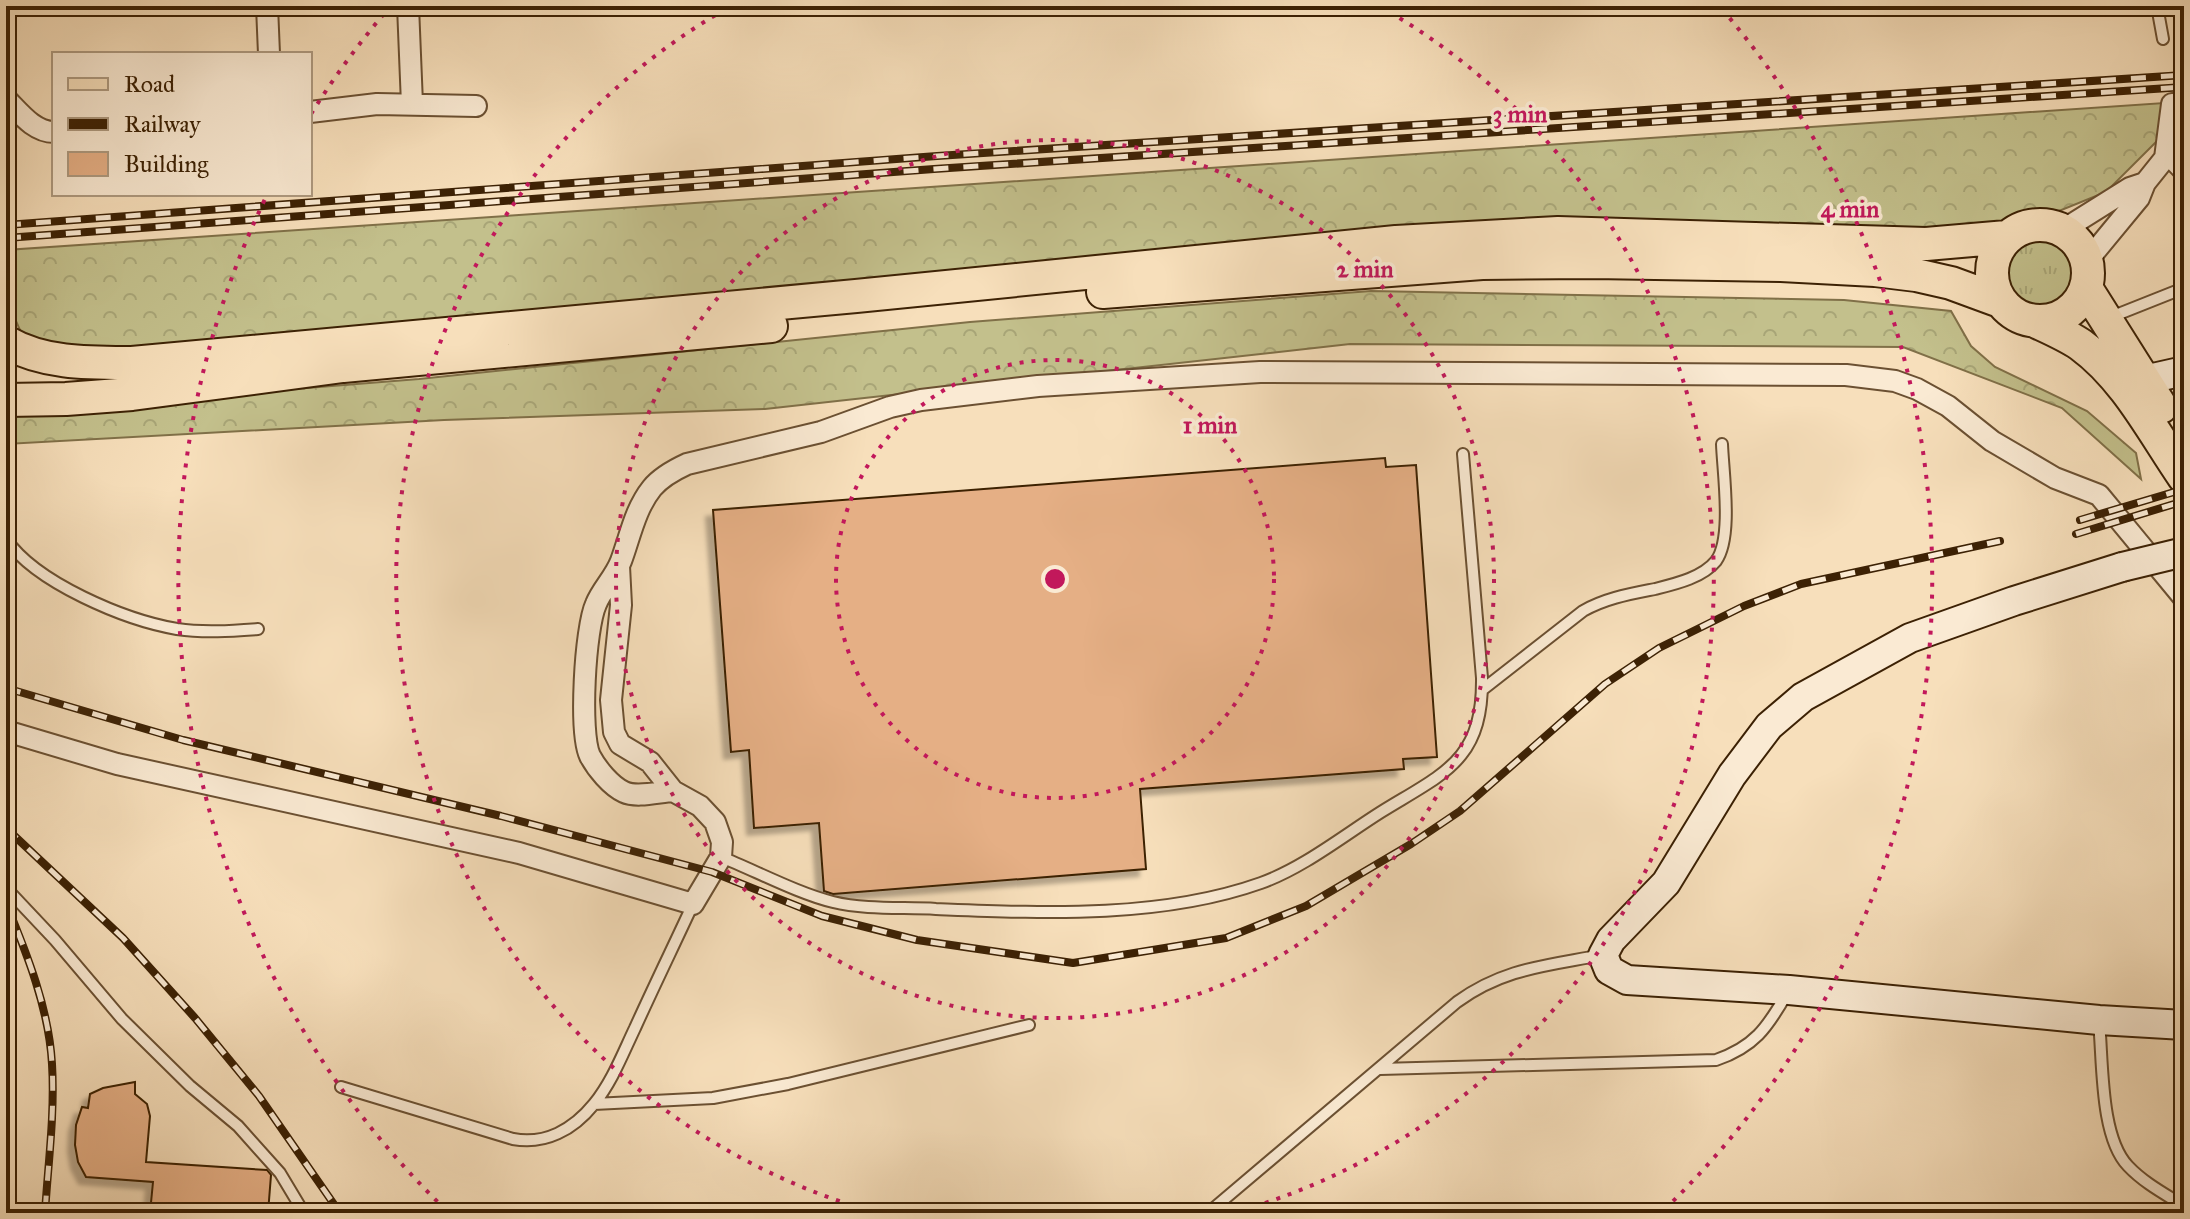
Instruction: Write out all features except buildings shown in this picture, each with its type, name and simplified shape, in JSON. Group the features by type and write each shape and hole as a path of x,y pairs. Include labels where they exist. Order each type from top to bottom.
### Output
{"main road":[{"path":"2184,443 2106,319 2086,274 2078,243 2063,230 2044,225 2025,227 2007,237 1996,251 1991,268 1992,285 2000,301 2010,312 2065,335 2098,359 2128,394 2184,477"},
{"path":"6,342 35,356 79,363 132,363 1396,242 1558,233 1926,244 2007,237"},
{"path":"6,400 132,394 343,366 689,335 1085,293 1482,263 1781,265 1875,270 1939,280 2000,301"},
{"path":"2037,322 2053,320 2079,302 2086,274"}],"street":[{"path":"267,6 269,52"},
{"path":"408,6 412,104"},
{"path":"6,99 27,120 44,132 52,132"},
{"path":"312,112 377,104 476,106"},
{"path":"2086,274 2139,198 2145,183 2165,158 2172,104"},
{"path":"2063,230 2130,188 2145,183"},
{"path":"2144,380 2184,371"},
{"path":"673,791 624,792 612,784 597,766 588,747 588,642 595,605 619,566 640,505 653,486 687,464 821,432 890,407 921,400 1038,386 1260,372 1846,375 1895,381 1948,406 1992,441 2055,478 2099,495 2184,598"},
{"path":"2184,552 2122,567 1910,638 1803,697 1769,726 1732,775 1666,883 1611,940 1603,955 1609,970 1627,980 1789,990 2099,1020 2184,1025"},
{"path":"6,731 117,764 519,853 693,904 721,857 722,842 715,822 700,806 673,791 650,762 620,744 614,732 611,700 621,605 619,566"}],"lane":[{"path":"2163,39 2157,7 2184,9"},
{"path":"2165,158 2184,178"},
{"path":"2106,319 2184,288"},
{"path":"1482,690 1600,601 1681,582 1710,567 1718,559 1725,535 1722,444"},
{"path":"721,857 833,902 871,906 1034,913 1114,910 1217,896 1264,882 1436,778 1459,759 1476,733 1482,711 1482,690 1463,454"},
{"path":"6,539 17,556 94,605 177,629 258,629"},
{"path":"6,888 122,1019 190,1086 238,1126 280,1173 304,1213"},
{"path":"341,1087 527,1142 554,1136 568,1128 594,1104 613,1073 693,904"},
{"path":"1208,1213 1481,985 1515,972 1603,955"},
{"path":"1379,1069 1716,1060 1736,1053 1754,1041 1769,1024 1789,990"},
{"path":"2099,1020 2109,1133 2117,1153 2141,1179 2184,1206"},
{"path":"594,1104 713,1098 788,1084 1029,1025"}],"green space":[{"path":"2164,103 2160,138 2106,192 2054,213 1952,237 1550,229 221,345 29,350 6,299 6,250"},
{"path":"2041,238 2061,244 2071,254 2077,274 2071,294 2061,304 2041,310 2021,304 2011,294 2005,274 2011,254 2021,244"},
{"path":"1371,291 1844,300 1951,311 1971,346 1995,367 2087,411 2136,453 2141,479 2062,408 1903,347 1350,344 765,409 444,420 6,444 6,412 419,379 970,322"}],"railway":[{"path":"6,225 937,156 2184,75"},
{"path":"6,238 934,169 2184,87"},
{"path":"2080,520 2184,489"},
{"path":"2076,534 2184,501"},
{"path":"6,688 183,740 501,816 712,872 822,916 917,940 1073,963 1226,938 1306,906 1460,811 1605,684 1659,648 1744,606 1801,584 2000,541"},
{"path":"6,828 123,938 195,1018 259,1096 340,1213"},
{"path":"6,903 36,982 50,1043 53,1101 45,1213"}]}
